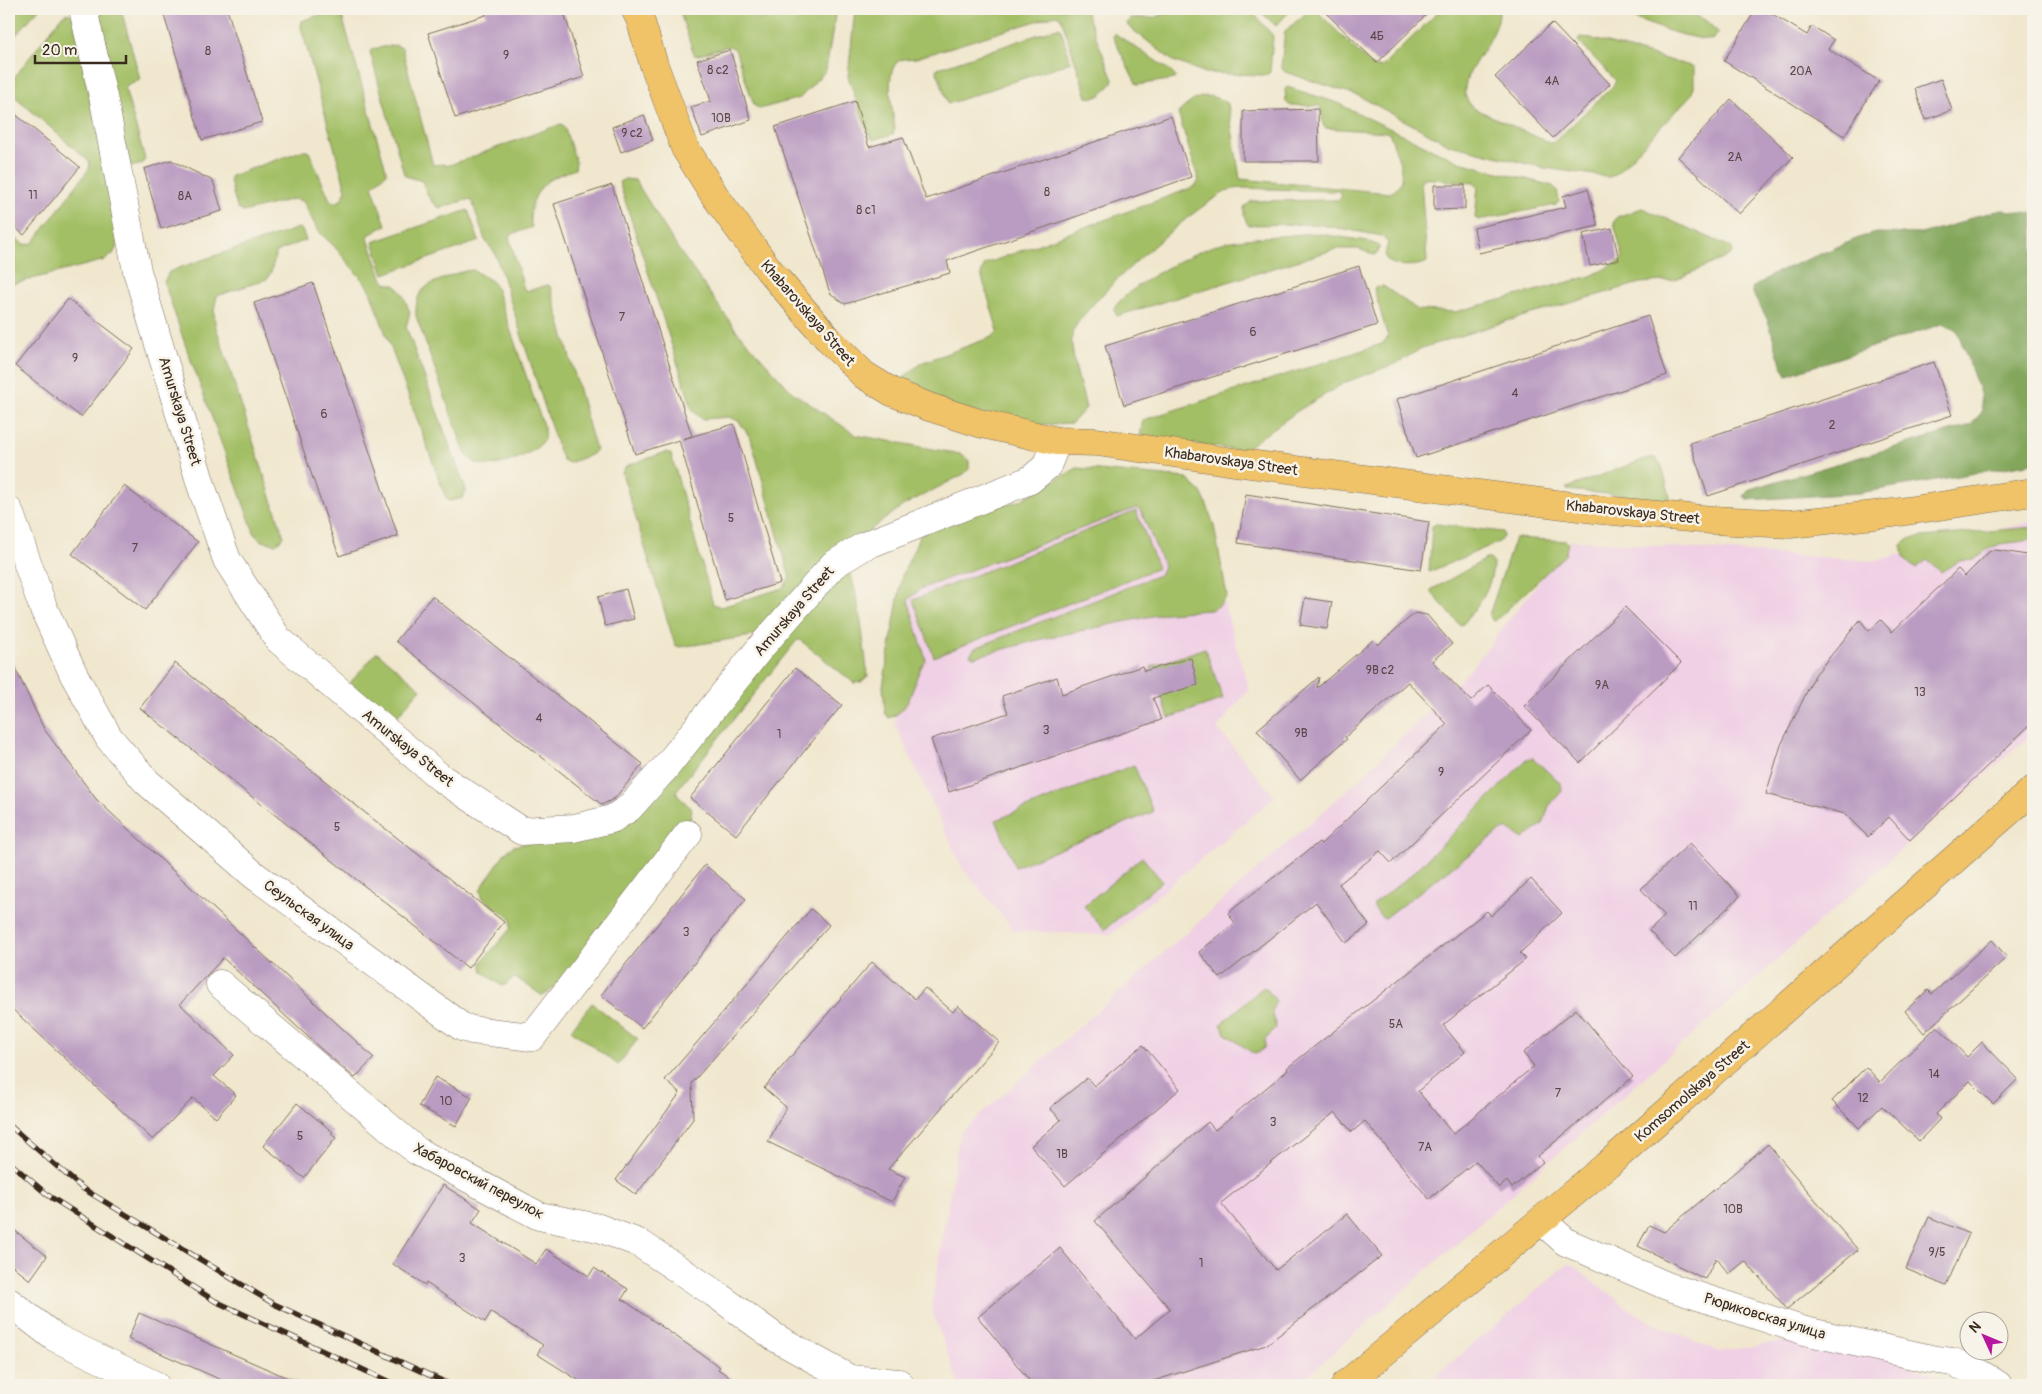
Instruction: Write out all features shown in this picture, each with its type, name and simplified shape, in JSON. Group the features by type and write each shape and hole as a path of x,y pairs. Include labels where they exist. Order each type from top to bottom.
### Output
{"main road":[{"name":"Khabarovskaya Street","path":"639,12 654,65 685,148 715,196 769,270 830,341 864,375 892,392 929,407 979,423 1057,440 1097,442 1234,462 1602,510 1771,524 1790,524 1893,513 2033,492"},
{"name":"Komsomolskaya Street","path":"1345,1385 1606,1166 2033,790"}],"street":[{"name":"Amurskaya Street","path":"83,9 104,101 137,271 202,488 227,560 278,639 442,778 522,831 574,828 612,819 629,808 666,767 761,647 833,565 864,546 1030,480 1047,466 1057,440"},
{"name":"Сеульская улица","path":"9,512 43,607 74,675 109,738 146,782 254,875 462,1027 472,1030 532,1037 688,834"},
{"name":"Хабаровский переулок","path":"220,984 417,1151 539,1216 600,1228 639,1243 714,1293 776,1338 850,1379 899,1383 899,1385"},
{"name":"Рюриковская улица","path":"1542,1220 1566,1242 1667,1286 1805,1331 1931,1359 1953,1362 1979,1373 1998,1385"},
{"path":"9,1302 54,1337 155,1385"}],"shaded area":[{"path":"1192,492 1249,690 1217,728 1275,797 1110,935 1015,931 963,869 895,724 913,562"},
{"path":"2033,521 2033,733 1297,1385 959,1385 931,1308 960,1133 1361,778 1470,670 1572,540 1875,561"},
{"path":"1569,1263 1640,1317 1719,1352 1796,1339 1885,1355 1958,1385 1425,1385"}],"green space":[{"path":"13,9 39,9 9,43 9,15"},
{"path":"87,9 121,9 140,79 127,85 125,89 145,159 142,164 131,167"},
{"path":"322,9 340,9 387,173 372,186 386,225 367,236 383,280 387,284 392,284 399,289 410,312 406,327 466,490 463,498 449,501 446,498 369,288 334,246 318,231 303,201 293,199 243,212 237,208 230,181 231,176 304,150 309,152 330,200 335,203 341,200 346,190 301,27 302,21 322,14"},
{"path":"679,9 753,9 756,18 761,19 799,9 836,9 826,70 800,98 759,109 754,105 735,49 729,46 694,55"},
{"path":"855,9 1085,9 1113,80 1109,87 1099,96 1087,97 1061,18 1056,15 916,58 900,60 895,65 890,82 895,129 893,134 873,140 868,133 848,77"},
{"path":"1181,9 1250,9 1273,36 1270,72 1266,75 1206,73 1173,61 1128,26 1127,23 1130,18 1152,18"},
{"path":"1258,9 1292,9 1276,26"},
{"path":"1311,9 1315,9 1373,67 1382,67 1437,13 1437,9 1499,9 1494,32 1469,75 1465,85 1465,95 1473,108 1550,143 1554,142 1616,81 1578,41 1579,38 1593,39 1694,67 1694,87 1691,95 1615,175 1609,177 1545,168 1450,145 1359,96 1285,72 1281,67 1285,31"},
{"path":"1609,9 1680,9 1705,20 1718,32 1712,40 1686,36"},
{"path":"68,13 73,16 119,242 113,254 105,260 9,285 9,233 24,245 33,243 89,169 90,163 12,94 9,84 62,16"},
{"path":"1060,27 1071,62 948,104 936,69"},
{"path":"1114,33 1168,69 1176,77 1175,79 1137,85 1113,37"},
{"path":"395,45 402,48 433,165 443,164 447,166 561,124 564,126 576,162 575,169 555,177 544,184 536,195 531,208 530,221 532,227 509,237 524,289 527,291 550,286 596,451 593,454 569,463 563,460 495,253 485,240 472,201 466,200 440,208 431,200 422,181 404,174 370,52 372,49"},
{"path":"1287,87 1335,102 1459,162 1553,186 1557,190 1559,202 1556,205 1479,220 1475,218 1478,187 1474,183 1423,178 1421,181 1427,262 1405,266 1393,264 1386,258 1385,253 1388,243 1382,236 1316,224 1248,225 1244,216 1244,207 1252,201 1338,200 1342,196 1339,191 1233,189 1198,210 1172,230 1118,278 1079,321 1072,334 1072,350 1086,408 1072,423 1036,425 964,410 904,383 904,377 921,363 992,337 998,331 981,274 985,264 1194,187 1199,181 1178,113 1190,102 1201,97 1213,97 1228,104 1240,179 1390,193 1397,188 1401,175 1400,166 1390,134 1387,132 1325,128 1319,106 1289,105 1286,102 1285,89"},
{"path":"625,179 635,180 678,249 736,330 792,392 856,435 960,454 969,460 969,469 964,474 904,505 840,552 758,635 680,647 675,645 622,473 626,466 666,452 671,454 713,604 721,607 783,588 790,578 751,439 739,421 729,417 702,419 693,411 619,182"},
{"path":"1642,208 1731,247 1733,250 1731,254 1723,259 1674,280 1640,283 1507,321 1422,348 1397,363 1346,382 1299,410 1242,451 1140,436 1143,420 1382,344 1388,337 1374,289 1377,287 1383,286 1418,310 1455,312 1591,276 1620,261 1623,257 1614,223 1617,217"},
{"path":"468,210 479,241 384,274 373,242"},
{"path":"2002,210 2033,215 2033,265 2031,271 2033,284 2033,463 1860,493 1747,500 1744,496 1750,489 1971,425 1982,412 1980,393 1957,330 1942,324 1787,375 1780,362 1770,326 1754,296 1752,288 1777,272 1861,237 1877,233 1921,234 1960,223 1972,217"},
{"path":"299,228 302,230 306,240 276,252 271,272 267,279 217,296 214,310 215,324 284,537 276,544 262,541 255,535 164,282 169,272"},
{"path":"1313,233 1367,241 1379,246 1378,253 1374,255 1359,249 1336,249 1117,316 1114,310 1120,301 1146,280 1182,260 1215,245 1247,239"},
{"path":"473,270 492,281 496,288 544,428 544,439 541,444 527,454 508,462 490,465 475,462 465,453 416,316 417,302 425,288 454,274"},
{"path":"1648,458 1656,458 1662,466 1670,497 1667,500 1567,490 1567,488"},
{"path":"1077,468 1186,478 1201,492 1207,505 1214,526 1227,596 1219,606 1210,610 1166,613 1042,639 974,657 970,655 975,648 1161,574 1164,567 1141,511 1136,508 920,589 908,600 926,660 917,676 912,693 904,708 889,718 885,713 883,686 902,576 920,535 955,517 1019,501"},
{"path":"1136,511 1158,568 934,657 913,600"},
{"path":"1436,524 1503,532 1504,535 1499,542 1429,572 1432,526"},
{"path":"2033,527 2033,538 2025,541 2000,544 1985,551 1974,560 1959,561 1941,572 1927,560 1916,568 1912,566 1905,559 1903,553 1902,545 1911,538"},
{"path":"1515,538 1566,541 1568,543 1565,555 1493,621 1489,615"},
{"path":"1486,559 1490,559 1493,562 1490,579 1484,595 1463,624 1460,625 1431,590"},
{"path":"847,564 858,605 868,676 861,682 854,683 800,640 797,640 676,791 678,796 692,809 690,822 565,980 543,996 518,979 513,978 502,986 483,972 481,963 511,928 511,919 483,898 480,890 504,854 513,846 591,831"},
{"path":"1205,648 1223,699 1169,718 1151,667"},
{"path":"377,652 421,689 394,720 350,683"},
{"path":"1533,758 1561,784 1562,791 1549,806 1543,824 1523,839 1507,828 1499,832 1385,918 1381,917 1374,908 1374,904 1411,875 1527,759"},
{"path":"1134,765 1153,812 1015,867 996,820"},
{"path":"1142,857 1162,881 1104,930 1084,906"},
{"path":"1262,988 1266,988 1276,1001 1272,1010 1276,1028 1265,1040 1265,1047 1254,1054 1227,1035 1221,1024"},
{"path":"592,1003 638,1039 618,1065 571,1030"}],"building":[{"path":"162,9 227,9 262,122 202,140"},
{"path":"484,9 563,9 584,77 455,118 428,33 486,15"},
{"path":"1322,9 1432,9 1377,63"},
{"path":"1756,9 1764,9 1807,35 1812,26 1834,40 1828,49 1879,81 1844,136 1724,61"},
{"path":"1552,23 1610,84 1553,138 1495,77"},
{"path":"730,50 751,120 702,137 691,107 711,101 697,60"},
{"path":"1941,79 1952,110 1925,120 1915,88"},
{"path":"1731,99 1793,157 1739,214 1678,157"},
{"path":"855,101 869,147 903,137 926,199 1171,116 1191,177 947,261 950,273 845,304 830,293 775,127"},
{"path":"9,109 80,167 24,235 9,222"},
{"path":"1318,109 1319,161 1243,161 1243,111"},
{"path":"644,115 653,140 621,152 612,127"},
{"path":"171,160 213,181 222,211 161,229 144,169"},
{"path":"612,185 692,436 683,439 734,424 780,583 725,600 679,440 635,454 554,204"},
{"path":"1434,185 1465,185 1465,209 1434,210"},
{"path":"1588,189 1598,226 1479,253 1474,228 1566,207 1563,196"},
{"path":"1612,228 1619,260 1590,266 1583,234"},
{"path":"1359,266 1377,325 1124,405 1105,346"},
{"path":"313,283 398,536 339,556 254,303"},
{"path":"68,299 134,349 81,417 15,366"},
{"path":"1648,316 1667,375 1416,458 1397,399"},
{"path":"1934,362 1952,415 1708,496 1690,443"},
{"path":"124,486 198,542 145,610 72,554"},
{"path":"1246,494 1429,522 1421,570 1238,543"},
{"path":"1996,550 2033,556 2033,722 1910,840 1889,817 1868,837 1845,814 1766,794 1781,745 1815,675 1860,620 1869,631 1881,620 1892,632 1958,569 1965,576 1990,551"},
{"path":"626,589 634,619 605,626 598,597"},
{"path":"432,596 643,764 615,798 602,805 396,641"},
{"path":"1305,598 1332,602 1327,629 1300,625"},
{"path":"1625,607 1681,663 1580,763 1524,706"},
{"path":"1415,613 1427,615 1452,644 1432,661 1471,701 1488,685 1531,730 1391,863 1380,851 1339,884 1369,925 1346,943 1316,902 1220,978 1199,952 1235,923 1228,913 1319,842 1321,844 1447,724 1408,682 1345,737 1347,739 1300,780 1257,730 1319,677 1317,688 1373,640 1378,645"},
{"path":"9,655 44,729 96,799 374,1058 355,1078 223,958 180,1004 234,1055 214,1076 236,1095 216,1118 193,1098 153,1140 9,1006"},
{"path":"1191,658 1198,685 1153,698 1161,720 949,792 931,739 1008,713 1002,696 1057,677 1062,694 1142,666 1144,671"},
{"path":"175,663 504,922 468,968 140,708"},
{"path":"795,668 842,705 736,835 690,798"},
{"path":"1690,843 1740,896 1675,958 1649,931 1665,916 1641,889"},
{"path":"705,865 746,899 642,1028 601,995"},
{"path":"1531,879 1562,913 1520,953 1526,959 1443,1025 1465,1052 1418,1091 1453,1134 1534,1066 1523,1053 1576,1009 1633,1077 1538,1156 1543,1162 1512,1188 1507,1181 1499,1188 1476,1161 1429,1199 1365,1121 1352,1132 1335,1112 1221,1203 1276,1270 1347,1214 1382,1256 1266,1345 1141,1385 1033,1385 978,1317 1060,1248 1135,1339 1170,1309 1095,1221 1208,1122 1215,1130 1288,1070 1287,1068 1487,911 1491,916"},
{"path":"811,909 829,925 692,1083 693,1119 636,1195 616,1180 680,1093 665,1080"},
{"path":"1992,940 2007,957 1924,1033 1905,1011 1928,990 1932,994"},
{"path":"872,962 915,999 925,988 953,1012 958,1006 999,1042 888,1169 905,1177 892,1202 768,1142 786,1107 764,1088"},
{"path":"1937,1026 1967,1057 1982,1042 2018,1079 1993,1104 1970,1081 1936,1114 1940,1119 1919,1141 1882,1106 1859,1128 1832,1101 1866,1067 1880,1082"},
{"path":"1143,1045 1180,1089 1065,1186 1031,1146 1061,1120 1050,1108 1087,1078 1094,1086"},
{"path":"435,1077 472,1097 456,1126 419,1106"},
{"path":"297,1103 333,1132 331,1134 336,1138 304,1178 263,1146"},
{"path":"1768,1144 1858,1250 1787,1309 1745,1261 1729,1274 1716,1258 1705,1279 1638,1246 1649,1225 1664,1232"},
{"path":"443,1185 481,1209 472,1223 536,1264 546,1249 589,1276 594,1268 628,1289 622,1299 720,1367 718,1369 741,1385 586,1385 537,1354 543,1345 491,1312 485,1322 426,1283 425,1285 393,1264"},
{"path":"1929,1217 1969,1234 1946,1286 1906,1269"},
{"path":"9,1226 47,1256 30,1280 9,1263"},
{"path":"139,1313 304,1385 233,1385 128,1339"}],"railway":[{"path":"9,1125 82,1188 274,1304 451,1385"},
{"path":"9,1162 49,1196 215,1301 396,1385"}]}
